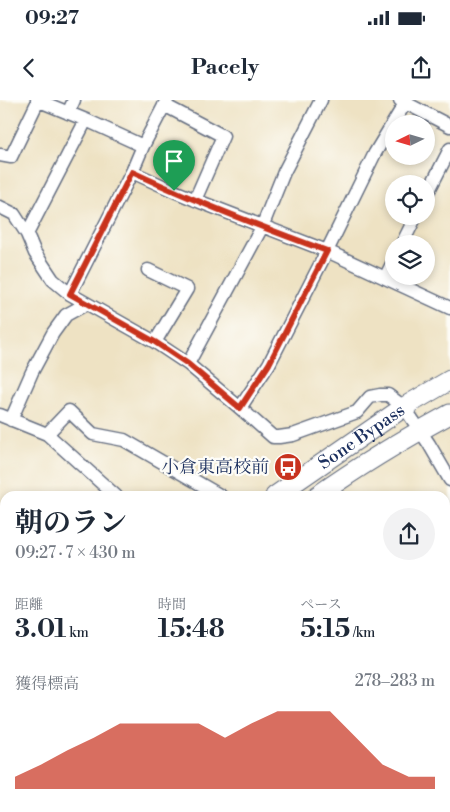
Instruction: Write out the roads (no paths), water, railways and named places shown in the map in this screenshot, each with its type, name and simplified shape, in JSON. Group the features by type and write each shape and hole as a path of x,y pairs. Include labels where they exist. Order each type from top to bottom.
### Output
{"highway":[{"name":"Sone Bypass","path":"281,491 404,406 450,380"},
{"name":"Sone Bypass","path":"324,491 420,430 450,414"}],"street":[{"path":"0,155 11,157 38,100 143,146"},
{"path":"68,113 74,100"},
{"path":"188,364 262,227 284,172 321,100"},
{"path":"240,408 269,364 375,153 404,101 450,126"},
{"path":"70,294 166,103 223,136 195,200"},
{"path":"27,234 86,120"},
{"path":"435,178 450,148"},
{"path":"132,172 195,200 327,251 385,278"},
{"path":"0,207 14,214 27,234 35,253 53,280 86,304 155,342 188,364 273,437 279,438 293,435 357,412 370,397 388,395 404,406 450,480"},
{"path":"148,270 187,289 155,342"},
{"path":"400,285 450,308"},
{"path":"86,304 66,314 53,333 5,417 48,434 111,491"},
{"path":"48,434 69,412 93,434 124,440 212,491"}],"place":[{"name":"小倉東高校前","path":"288,467"}]}
